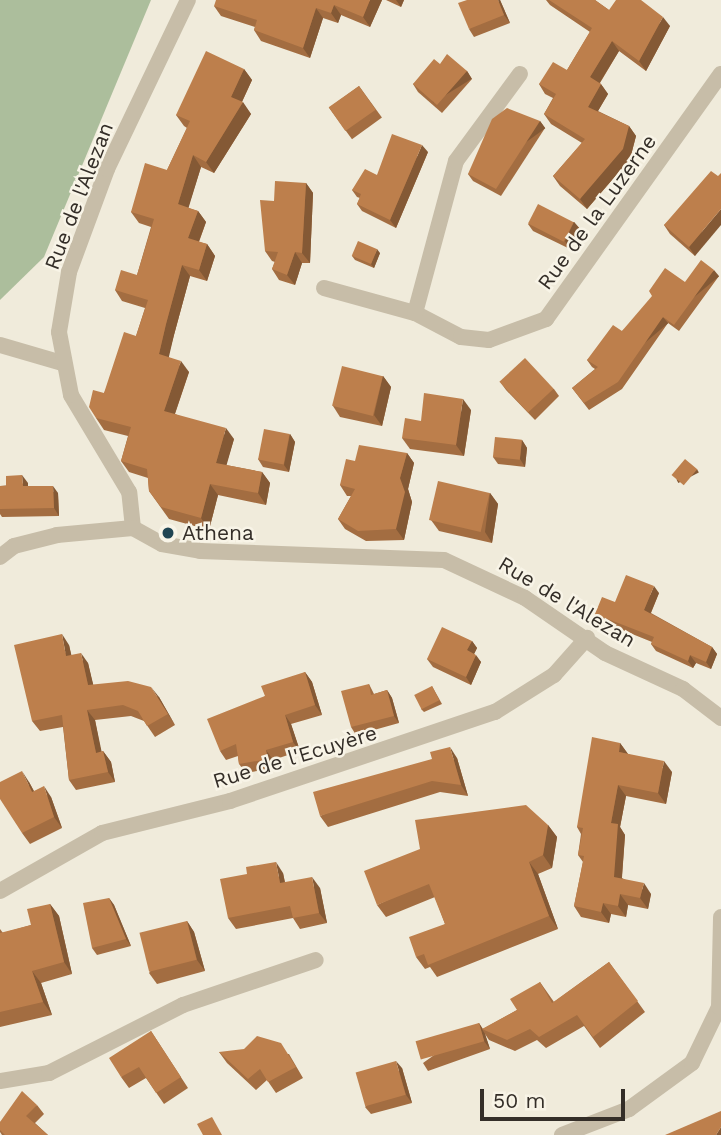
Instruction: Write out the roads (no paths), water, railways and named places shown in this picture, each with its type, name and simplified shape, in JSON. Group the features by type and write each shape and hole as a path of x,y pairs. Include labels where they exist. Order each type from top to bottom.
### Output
{"street":[{"name":"Rue de l'Alezan","path":"188,0 107,169 69,272 59,332 62,363 71,395 129,492 132,528 162,544 200,551 444,560 487,577 587,638 683,689 721,718"},
{"path":"415,313 456,161 520,74"},
{"name":"Rue de la Luzerne","path":"324,288 415,313 461,337 489,340 546,319 721,74"},
{"path":"0,345 62,363"},
{"path":"0,557 15,545 57,535 132,528"},
{"name":"Rue de l'Ecuyère","path":"0,891 103,834 242,797 495,712 554,675 587,638"},
{"path":"562,1135 629,1109 692,1063 719,1006 721,917"},
{"path":"0,1081 49,1073 183,1005 316,960"}],"place":[{"name":"Athena","path":"168,533"}]}
